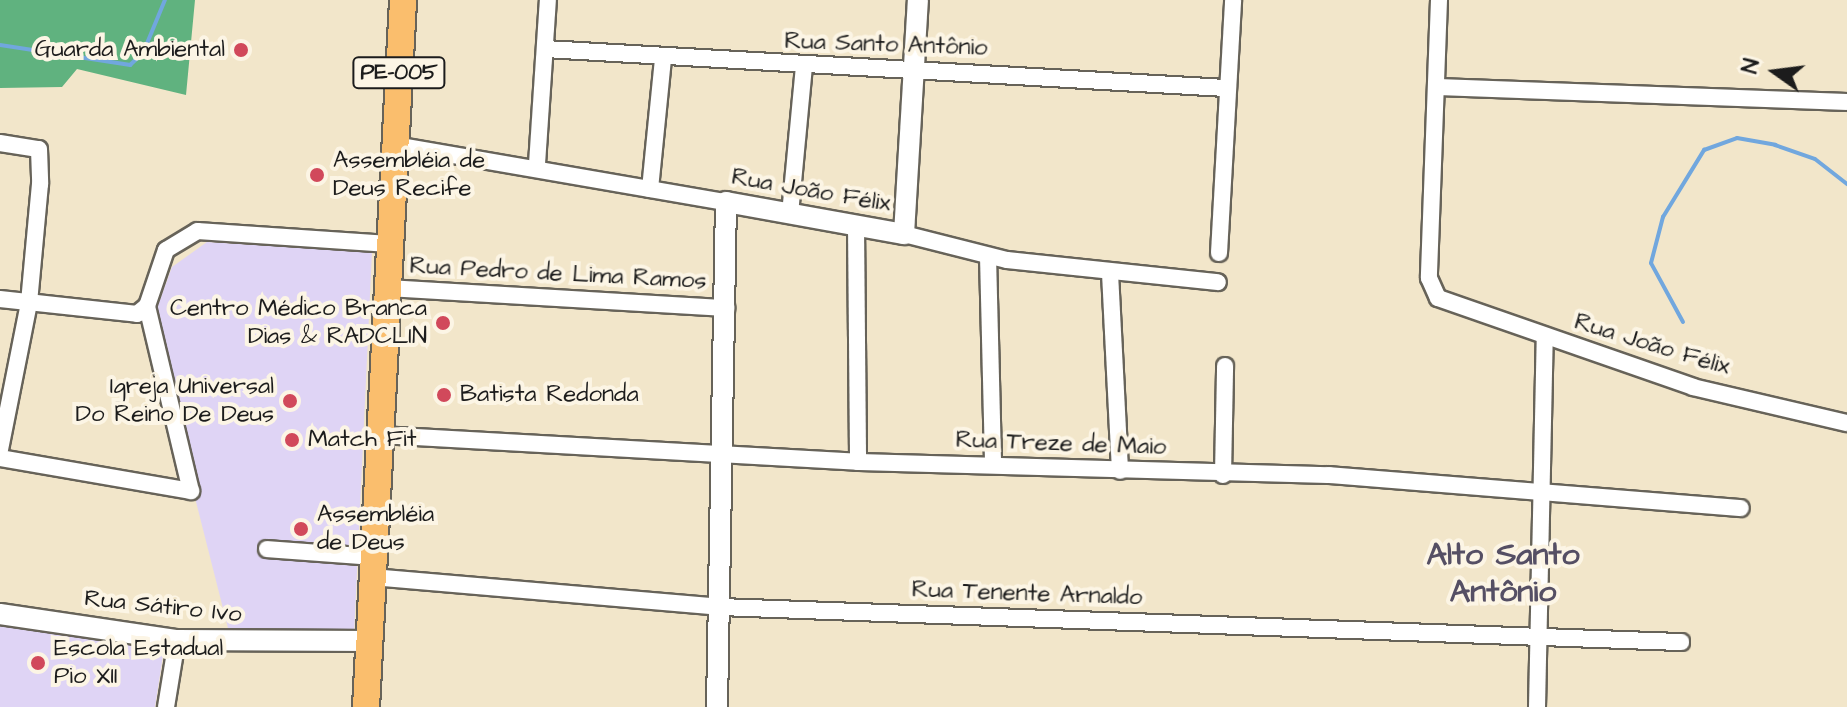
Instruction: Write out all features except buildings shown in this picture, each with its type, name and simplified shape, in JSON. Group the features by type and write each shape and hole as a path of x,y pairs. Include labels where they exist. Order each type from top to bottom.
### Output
{"main road":[{"name":"PE-005","path":"366,707 403,0"}],"street":[{"path":"537,164 548,0"},
{"path":"904,234 918,0"},
{"path":"1219,253 1233,0"},
{"path":"1439,0 1439,87 1847,102"},
{"name":"Rua Santo Antônio","path":"545,49 663,59 804,67 915,69 1226,88"},
{"path":"650,189 663,59"},
{"path":"790,214 804,67"},
{"name":"Rua João Félix","path":"1439,87 1429,278 1445,305 1693,387 1847,423"},
{"path":"0,143 39,149 29,303 0,449"},
{"name":"Rua João Félix","path":"395,145 537,164 650,189 904,234 988,256 1110,273 1218,282"},
{"path":"717,707 726,456 726,202"},
{"path":"856,225 858,462"},
{"path":"0,458 191,491 147,306 166,250 188,233 389,244"},
{"path":"988,256 993,464"},
{"path":"1110,273 1120,471"},
{"name":"Rua Pedro de Lima Ramos","path":"387,288 726,308"},
{"path":"0,299 133,315 147,306"},
{"path":"1537,707 1545,339"},
{"path":"1223,475 1225,366"},
{"name":"Rua Treze de Maio","path":"379,435 726,456 993,464 1541,491 1741,508"},
{"name":"Rua Tenente Arnaldo","path":"267,549 372,567 720,607 1539,640 1681,642"},
{"name":"Rua Sátiro Ivo","path":"0,614 177,640 369,641"},
{"path":"166,707 177,640"}],"shaded area":[{"path":"207,242 372,252 354,635 230,636 151,324 172,267"},
{"path":"0,625 164,649 155,707 0,707"}],"green space":[{"path":"0,0 195,0 186,95 77,69 62,87 0,88"}],"waterway":[{"path":"0,45 130,65 143,53 165,0"},
{"path":"1683,322 1651,263 1663,217 1704,150 1737,138 1775,145 1815,159 1847,184"}],"place":[{"name":"Guarda Ambiental","path":"241,50"},
{"name":"Assembléia de Deus Recife","path":"317,175"},
{"name":"Centro Médico Branca Dias & RADCLIN","path":"443,323"},
{"name":"Batista Redonda","path":"444,395"},
{"name":"Igreja Universal Do Reino De Deus","path":"290,401"},
{"name":"Match Fit","path":"292,440"},
{"name":"Assembléia de Deus","path":"301,529"},
{"name":"Escola Estadual Pio XII","path":"38,663"}],"district":[{"name":"Alto Santo Antônio","path":"1503,574"}]}
